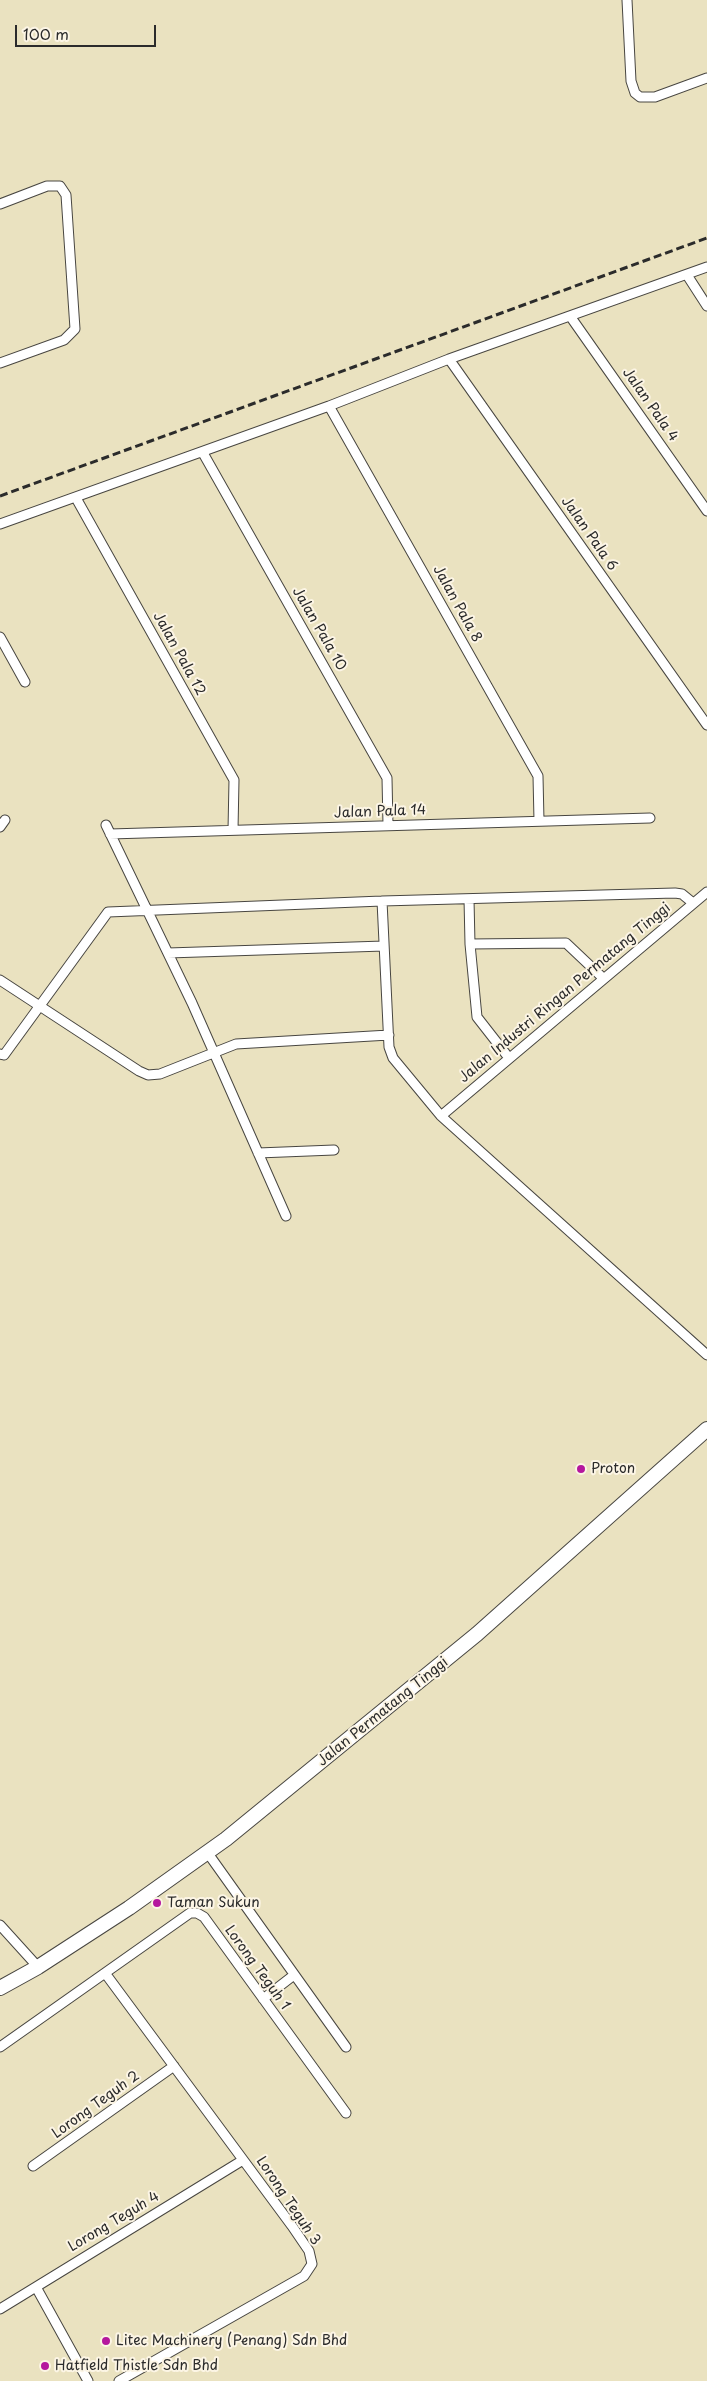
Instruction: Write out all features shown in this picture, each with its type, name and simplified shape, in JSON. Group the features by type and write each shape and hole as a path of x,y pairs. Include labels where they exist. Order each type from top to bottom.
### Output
{"highway":[{"name":"Jalan Permatang Tinggi","path":"0,1988 38,1967 129,1908 207,1852 360,1732 477,1634 707,1429"},
{"name":"Jalan Permatang Tinggi","path":"0,1998 38,1967"}],"street":[{"path":"626,0 630,81 635,93 640,97 655,97 707,78"},
{"path":"0,204 47,186 60,186 66,195 75,329 64,340 0,364"},
{"path":"0,524 203,452 329,406 449,359 707,267"},
{"path":"687,275 707,306"},
{"name":"Jalan Pala 4","path":"570,316 707,511"},
{"name":"Jalan Pala 6","path":"449,359 707,725"},
{"name":"Jalan Pala 8","path":"329,406 538,776 539,821"},
{"name":"Jalan Pala 10","path":"203,452 387,778 388,825"},
{"name":"Jalan Pala 12","path":"76,498 234,780 233,830"},
{"path":"0,637 25,682"},
{"name":"Jalan Pala 14","path":"147,910 108,829 233,830 650,818"},
{"name":"Jalan Industri Ringan Permatang Tinggi","path":"441,1116 602,978 707,892"},
{"path":"0,1054 4,1055 108,912 382,900 675,893 682,894 693,903"},
{"path":"469,899 470,944 477,1017 509,1058"},
{"path":"382,900 390,1054 441,1116 707,1355"},
{"path":"147,910 214,1052 286,1216"},
{"path":"470,944 566,943 602,978"},
{"path":"168,953 384,946"},
{"path":"0,980 139,1071 148,1074 160,1074 236,1044 389,1035"},
{"path":"258,1153 334,1150"},
{"path":"207,1852 346,2047"},
{"name":"Lorong Teguh 1","path":"0,2047 190,1913 197,1913 204,1917 346,2113"},
{"path":"0,1925 38,1967"},
{"name":"Lorong Teguh 3","path":"105,1973 309,2251 312,2264 304,2276 119,2381"},
{"path":"263,1999 294,1975"},
{"name":"Lorong Teguh 2","path":"33,2166 174,2066"},
{"name":"Lorong Teguh 4","path":"0,2308 243,2160"},
{"path":"36,2287 88,2381"}],"railway":[{"path":"0,496 707,238"}],"place":[{"name":"Proton","path":"581,1469"},
{"name":"Taman Sukun","path":"157,1903"},
{"name":"Litec Machinery (Penang) Sdn Bhd","path":"106,2341"},
{"name":"Hatfield Thistle Sdn Bhd","path":"45,2366"}]}
